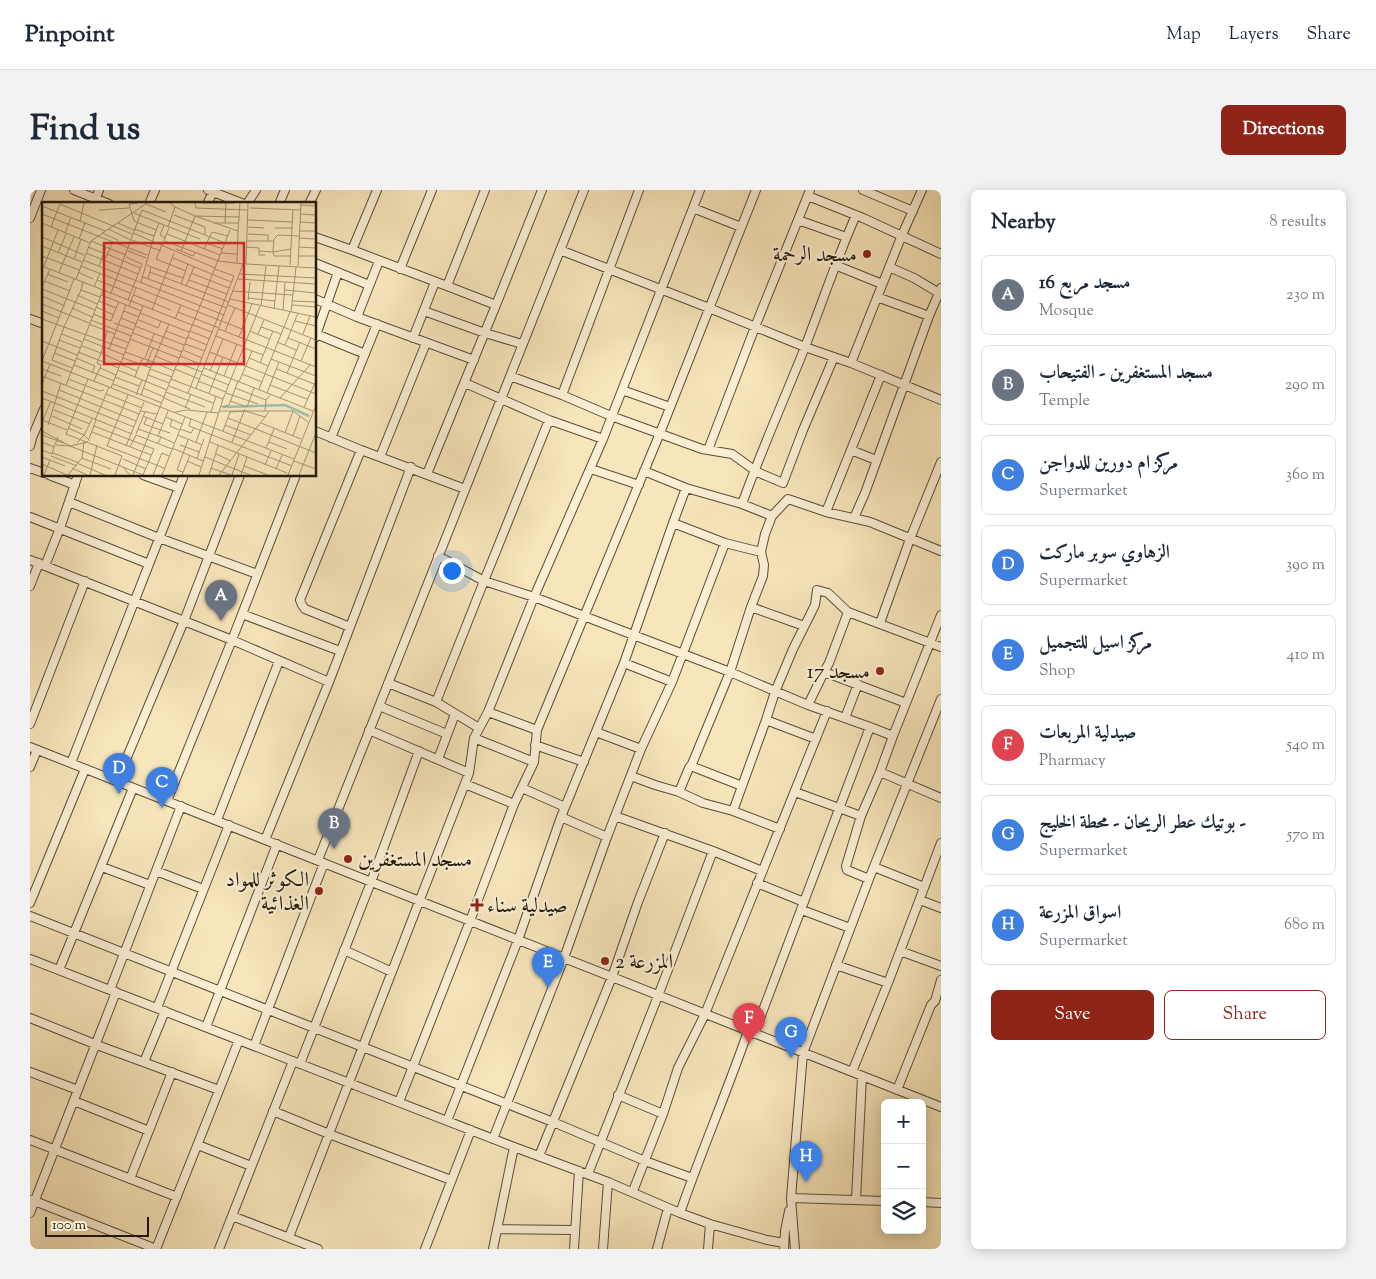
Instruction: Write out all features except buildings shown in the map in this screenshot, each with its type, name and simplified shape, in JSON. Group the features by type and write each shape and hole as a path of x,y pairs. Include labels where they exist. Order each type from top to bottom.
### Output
{"street":[{"path":"30,218 41,190"},
{"path":"74,190 95,201 99,190"},
{"path":"150,202 155,190"},
{"path":"247,202 256,190"},
{"path":"280,202 285,190"},
{"path":"310,202 316,190"},
{"path":"352,250 377,190"},
{"path":"400,269 432,190"},
{"path":"447,286 485,190"},
{"path":"428,474 542,190"},
{"path":"254,1046 369,730 584,190"},
{"path":"562,395 639,190"},
{"path":"289,1237 465,784 469,773 474,738 488,712 534,598 603,439 700,190"},
{"path":"399,1102 514,804 534,762 537,730 639,485 756,190"},
{"path":"863,190 913,211"},
{"path":"850,363 922,190"},
{"path":"211,191 241,202"},
{"path":"708,450 809,193 941,254"},
{"path":"693,208 740,227"},
{"path":"742,504 856,215"},
{"path":"798,220 846,238"},
{"path":"316,237 496,304"},
{"path":"560,250 941,400"},
{"path":"357,316 379,261"},
{"path":"316,263 369,285"},
{"path":"835,265 882,284"},
{"path":"854,518 865,493 940,289 889,267"},
{"path":"338,272 316,336 365,354"},
{"path":"413,338 435,282"},
{"path":"877,297 929,316"},
{"path":"316,300 474,360"},
{"path":"424,311 522,344"},
{"path":"331,438 377,324"},
{"path":"380,457 426,343"},
{"path":"834,357 782,483 784,492 788,498 826,512 870,522 941,551"},
{"path":"826,512 880,375"},
{"path":"510,376 611,416 708,450 732,454 754,470 782,483"},
{"path":"466,383 549,420 603,439"},
{"path":"622,390 670,407"},
{"path":"30,446 42,414"},
{"path":"436,702 549,420"},
{"path":"316,431 465,489"},
{"path":"350,627 305,609 300,600 361,450"},
{"path":"851,450 876,460"},
{"path":"30,460 30,468 42,472"},
{"path":"880,623 910,539 941,462"},
{"path":"265,840 329,682 411,467"},
{"path":"590,469 639,485"},
{"path":"644,471 686,488 742,504 772,516"},
{"path":"52,476 75,485"},
{"path":"30,586 60,528 78,476"},
{"path":"146,476 179,488"},
{"path":"71,763 184,476"},
{"path":"117,781 184,621 240,476"},
{"path":"167,801 296,476"},
{"path":"447,1121 518,940 561,817 624,663 686,488"},
{"path":"680,792 730,672 764,570 761,552 765,534 772,516 788,498"},
{"path":"69,502 257,574"},
{"path":"30,517 149,564"},
{"path":"673,523 725,543 761,552"},
{"path":"493,1139 564,958 640,748 672,682 725,543"},
{"path":"438,556 484,581 683,654 808,705 893,736"},
{"path":"30,560 232,640 329,682"},
{"path":"30,724 85,581"},
{"path":"733,811 775,692 815,605 817,590 828,594 848,612 941,647"},
{"path":"751,607 804,626"},
{"path":"808,705 829,663 848,612"},
{"path":"242,614 340,652"},
{"path":"869,879 846,868 861,816 941,615"},
{"path":"217,820 279,661"},
{"path":"624,663 672,682"},
{"path":"824,672 906,703"},
{"path":"388,683 436,702 479,728"},
{"path":"846,718 858,684"},
{"path":"795,1249 791,1198 803,1053 869,879 941,699"},
{"path":"379,706 447,734"},
{"path":"633,1192 663,1114 678,1068 705,1014 827,711"},
{"path":"488,712 537,730"},
{"path":"438,759 455,714"},
{"path":"766,720 816,739"},
{"path":"680,1213 692,1178 803,906 870,727"},
{"path":"369,730 469,773"},
{"path":"596,732 640,748"},
{"path":"474,738 534,762"},
{"path":"535,745 584,762"},
{"path":"30,767 34,748 852,1072 897,1090 909,1098 941,1107"},
{"path":"219,1249 273,1111 314,1029 419,751"},
{"path":"691,766 742,786"},
{"path":"30,903 85,769"},
{"path":"880,772 941,798"},
{"path":"631,776 780,829"},
{"path":"465,784 514,804"},
{"path":"59,970 133,788"},
{"path":"522,788 565,807"},
{"path":"795,792 861,816"},
{"path":"30,1213 32,1200 55,1150 97,1044 124,953 181,806"},
{"path":"615,816 665,833 762,871"},
{"path":"561,817 607,837"},
{"path":"144,1062 171,972 229,825"},
{"path":"539,1156 612,977 638,902 665,833"},
{"path":"206,1027 277,844"},
{"path":"852,1072 941,844"},
{"path":"588,1174 713,851"},
{"path":"102,867 150,885"},
{"path":"874,867 924,888"},
{"path":"156,870 204,889"},
{"path":"757,883 850,928"},
{"path":"920,900 941,908"},
{"path":"30,916 692,1178"},
{"path":"344,950 392,972"},
{"path":"900,951 941,966"},
{"path":"30,959 588,1174 710,1224 784,1246 786,1221 791,1206"},
{"path":"836,965 888,983"},
{"path":"897,1090 931,1005 938,1002 941,980"},
{"path":"30,1018 219,1090"},
{"path":"32,1200 151,1248 177,1197 239,1040"},
{"path":"30,1072 78,1090"},
{"path":"130,1179 172,1072"},
{"path":"856,1200 862,1076"},
{"path":"618,1095 663,1114"},
{"path":"74,1102 149,1131"},
{"path":"273,1111 451,1180"},
{"path":"425,1249 471,1130"},
{"path":"30,1140 177,1197"},
{"path":"198,1145 251,1166"},
{"path":"493,1249 514,1147"},
{"path":"574,1249 578,1171"},
{"path":"603,1249 608,1182"},
{"path":"791,1198 881,1200"},
{"path":"926,1202 941,1203"},
{"path":"657,1249 668,1208"},
{"path":"232,1216 318,1249"},
{"path":"708,1249 710,1224"},
{"path":"497,1229 575,1230"}],"place":[{"name":"مسجد الرحمة","path":"867,254"},
{"name":"مسجد مربع 16","path":"221,621"},
{"name":"مسجد 17","path":"880,671"},
{"name":"الزهاوي سوبر ماركت","path":"119,794"},
{"name":"مركز ام دورين للدواجن","path":"162,808"},
{"name":"مسجد المستغفرين - الفتيحاب","path":"334,849"},
{"name":"مسجد المستغفرين","path":"348,859"},
{"name":"الكوثر للمواد الغذائية","path":"319,891"},
{"name":"صيدلية سناء","path":"477,905"},
{"name":"المزرعة 2","path":"605,961"},
{"name":"مركز اسيل للتجميل","path":"548,988"},
{"name":"صيدلية المربعات","path":"749,1044"},
{"name":"بوتيك عطر الريحان - محطة الخليج -","path":"791,1058"},
{"name":"اسواق المزرعة","path":"806,1182"}]}
